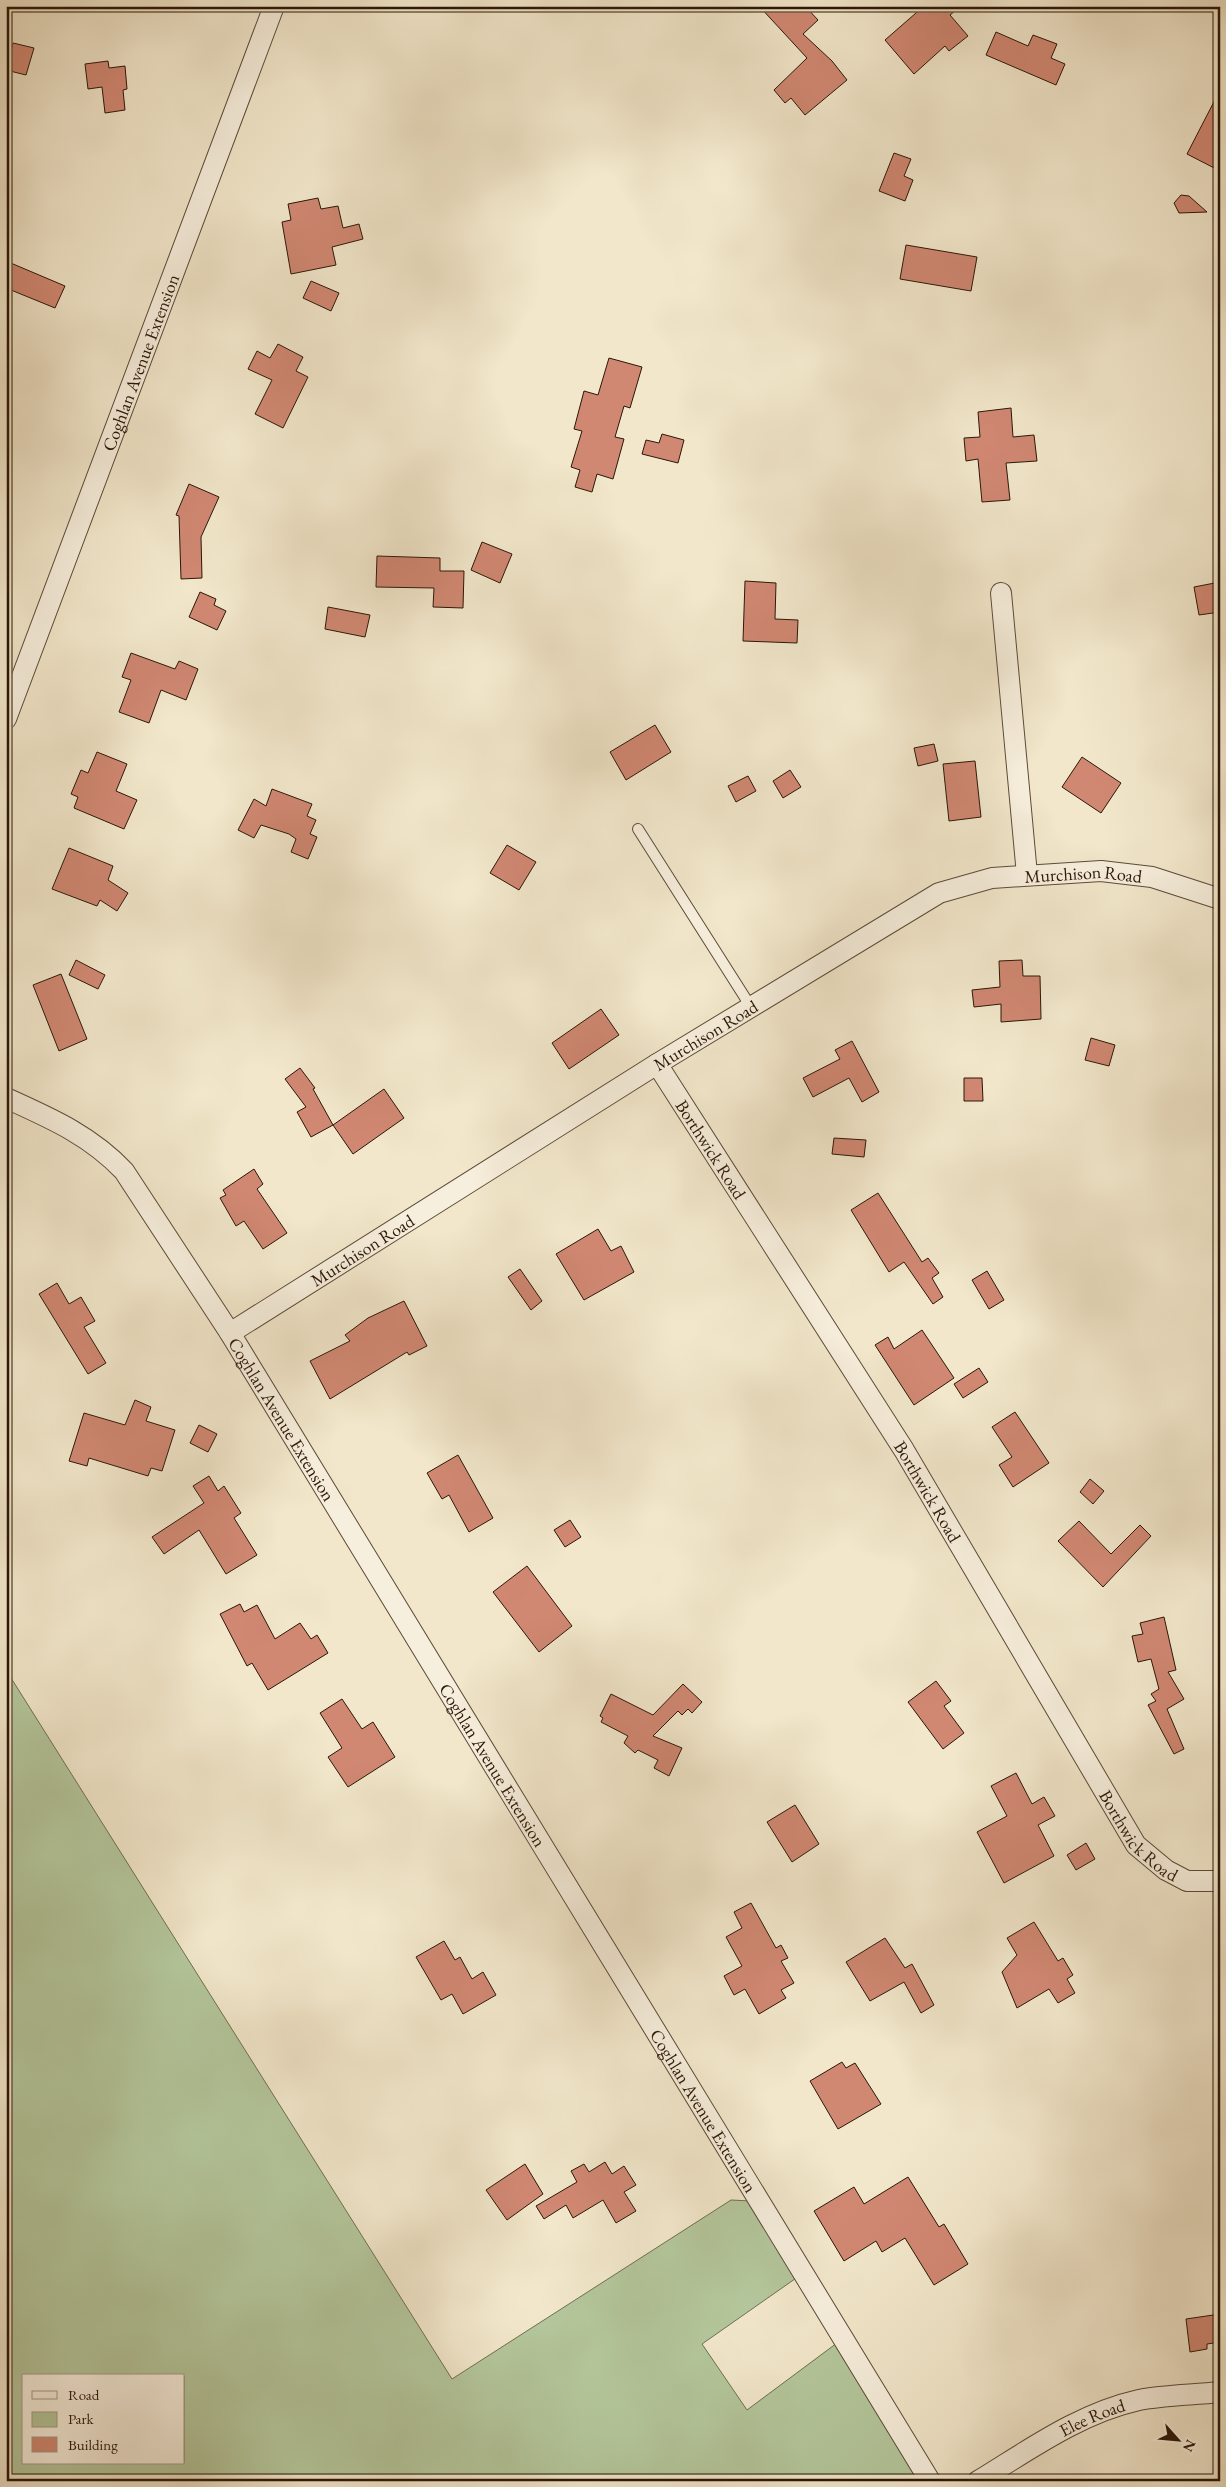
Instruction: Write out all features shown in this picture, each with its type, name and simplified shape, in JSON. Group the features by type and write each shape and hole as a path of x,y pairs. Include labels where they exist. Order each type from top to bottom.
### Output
{"street":[{"name":"Coghlan Avenue Extension","path":"6,718 274,6"},
{"path":"1001,593 1027,875"},
{"name":"Murchison Road","path":"230,1333 656,1064 939,893 992,878 1101,871 1152,877 1220,899"},
{"name":"Borthwick Road","path":"656,1064 904,1450 1136,1845 1166,1870 1188,1881 1220,1881"},
{"name":"Coghlan Avenue Extension","path":"6,1098 88,1138 124,1170 230,1333 930,2481"},
{"name":"Elee Road","path":"978,2481 1078,2422 1112,2408 1140,2400 1220,2392"}],"lane":[{"path":"638,829 751,1007"}],"green space":[{"path":"6,1670 452,2379 731,2200 751,2201 802,2274 702,2344 747,2410 841,2340 925,2481 6,2481"}],"building":[{"path":"759,6 805,6 818,20 803,34 832,61 847,80 805,115 791,98 785,103 774,90 807,58"},
{"path":"924,6 961,6 950,15 968,36 949,51 945,46 914,74 885,40"},
{"path":"996,32 1028,46 1033,35 1057,44 1051,58 1065,64 1056,85 986,55"},
{"path":"13,43 34,48 26,75 6,70"},
{"path":"108,61 109,68 125,66 127,89 123,90 125,110 105,113 102,87 88,89 85,64"},
{"path":"1220,90 1220,171 1187,154"},
{"path":"894,153 911,159 904,176 913,180 905,201 879,191"},
{"path":"1181,195 1189,196 1207,212 1179,213 1174,203"},
{"path":"318,198 321,209 338,206 343,228 359,224 363,239 332,247 336,265 291,274 282,222 291,220 288,204"},
{"path":"906,245 977,257 971,291 900,279"},
{"path":"6,261 65,286 55,308 6,288"},
{"path":"311,281 339,293 331,311 303,298"},
{"path":"278,344 303,357 296,371 308,377 283,428 255,414 272,380 248,369 257,351 270,358"},
{"path":"609,358 642,367 630,408 624,406 615,437 624,439 613,479 597,474 592,492 575,487 580,470 571,467 582,431 574,429 584,391 598,395"},
{"path":"1011,408 1013,437 1034,435 1037,461 1006,463 1010,500 982,502 978,459 966,461 964,438 980,437 978,412"},
{"path":"662,434 684,440 678,463 642,454 646,440 659,443"},
{"path":"189,484 219,497 201,537 202,578 181,579 179,516 176,515"},
{"path":"482,542 512,554 500,583 471,570"},
{"path":"377,556 440,558 440,571 464,571 463,608 433,607 434,588 376,587"},
{"path":"745,581 776,583 775,619 798,620 797,643 743,641"},
{"path":"1220,582 1220,612 1199,615 1194,587"},
{"path":"200,592 216,599 214,605 226,611 217,630 189,617"},
{"path":"328,607 370,615 365,637 325,629"},
{"path":"131,653 175,669 179,661 198,669 186,700 161,690 149,723 119,712 131,680 122,677"},
{"path":"655,725 671,752 626,780 610,752"},
{"path":"934,744 938,761 918,766 914,748"},
{"path":"97,752 127,764 116,791 137,800 124,829 74,808 78,797 71,794 81,770 88,773"},
{"path":"1082,757 1121,783 1101,813 1062,787"},
{"path":"975,761 981,817 949,821 943,764"},
{"path":"790,770 801,787 783,798 773,781"},
{"path":"748,776 756,791 736,802 728,786"},
{"path":"272,789 312,804 307,816 316,820 310,834 317,837 308,859 291,852 296,839 289,834 261,825 254,838 238,830 254,799 266,806"},
{"path":"507,845 536,862 519,890 490,873"},
{"path":"69,848 113,866 108,880 128,893 117,911 100,900 97,906 52,889"},
{"path":"76,960 105,975 98,989 69,975"},
{"path":"1022,960 1023,976 1040,976 1041,1019 1001,1022 1001,1004 974,1007 972,990 1000,987 999,961"},
{"path":"61,974 87,1039 59,1051 33,985"},
{"path":"601,1009 619,1035 569,1069 552,1043"},
{"path":"1091,1038 1115,1045 1109,1066 1085,1060"},
{"path":"852,1041 879,1092 862,1102 849,1078 813,1097 803,1078 840,1059 835,1050"},
{"path":"300,1068 315,1088 313,1089 333,1125 311,1137 297,1112 306,1107 285,1079"},
{"path":"964,1078 982,1078 983,1101 964,1101"},
{"path":"384,1089 404,1118 353,1154 333,1125"},
{"path":"834,1138 866,1140 864,1157 832,1154"},
{"path":"254,1169 263,1184 257,1189 287,1233 263,1249 244,1221 236,1226 220,1198 226,1195 223,1190"},
{"path":"878,1193 922,1262 928,1258 939,1273 932,1278 943,1297 933,1304 904,1262 889,1272 851,1210"},
{"path":"598,1229 611,1251 621,1246 634,1272 584,1300 556,1254"},
{"path":"520,1269 542,1301 531,1310 508,1277"},
{"path":"987,1271 1004,1300 989,1309 972,1280"},
{"path":"57,1283 69,1304 81,1297 95,1321 84,1327 106,1363 88,1374 39,1294"},
{"path":"404,1301 427,1346 409,1355 407,1352 330,1399 310,1361 350,1341 345,1335 368,1318"},
{"path":"922,1330 954,1378 914,1405 875,1345 888,1337 894,1349"},
{"path":"979,1368 988,1382 963,1398 954,1384"},
{"path":"135,1400 151,1407 146,1421 175,1430 162,1471 151,1468 148,1476 89,1458 87,1466 69,1461 84,1413 125,1425"},
{"path":"1015,1412 1049,1463 1013,1487 999,1465 1012,1457 992,1427"},
{"path":"199,1425 217,1434 208,1452 190,1443"},
{"path":"458,1455 493,1518 469,1532 449,1495 442,1499 427,1473"},
{"path":"209,1476 218,1491 224,1486 241,1513 234,1518 257,1555 226,1574 199,1530 164,1554 152,1537 204,1503 193,1486"},
{"path":"1090,1479 1104,1491 1093,1504 1080,1492"},
{"path":"570,1520 581,1537 565,1547 554,1530"},
{"path":"1079,1521 1111,1554 1140,1525 1151,1536 1103,1587 1058,1541"},
{"path":"527,1566 572,1626 539,1652 493,1592"},
{"path":"240,1604 244,1612 257,1605 275,1639 300,1623 311,1639 317,1635 328,1653 268,1690 252,1663 247,1666 220,1614"},
{"path":"1164,1617 1176,1670 1168,1672 1184,1699 1167,1709 1184,1749 1174,1754 1148,1705 1156,1701 1151,1694 1159,1689 1151,1659 1138,1662 1132,1636 1143,1634 1140,1623"},
{"path":"936,1681 951,1701 944,1706 964,1733 943,1749 908,1702"},
{"path":"683,1684 702,1702 692,1713 688,1709 682,1715 678,1711 653,1736 682,1748 669,1776 654,1768 658,1760 638,1750 635,1753 624,1743 628,1736 601,1722 603,1718 600,1716 611,1694 653,1715"},
{"path":"342,1699 362,1729 373,1722 395,1757 348,1787 328,1757 342,1748 320,1713"},
{"path":"1016,1773 1032,1804 1044,1797 1055,1816 1038,1825 1054,1856 1004,1883 977,1832 1007,1816 991,1786"},
{"path":"795,1805 819,1844 792,1862 767,1822"},
{"path":"1086,1843 1095,1859 1076,1870 1067,1855"},
{"path":"751,1903 776,1948 781,1945 788,1958 781,1961 794,1983 781,1990 786,1998 759,2014 745,1989 734,1995 724,1976 742,1966 726,1937 742,1928 734,1912"},
{"path":"1034,1922 1058,1961 1063,1958 1073,1975 1067,1979 1075,1993 1058,2003 1049,1989 1017,2008 1002,1972 1017,1955 1007,1938"},
{"path":"885,1938 905,1968 912,1964 934,2005 921,2013 904,1982 870,2001 846,1962"},
{"path":"444,1941 455,1960 460,1957 472,1979 483,1972 496,1995 463,2014 452,1994 441,2000 416,1957"},
{"path":"842,2062 846,2068 855,2063 881,2104 838,2129 810,2081"},
{"path":"605,2162 612,2174 624,2166 636,2185 624,2192 636,2211 616,2223 603,2200 573,2218 566,2205 544,2219 536,2206 577,2182 571,2171 584,2164 589,2172"},
{"path":"525,2164 543,2194 507,2220 486,2190"},
{"path":"908,2177 939,2227 944,2224 968,2264 934,2285 905,2238 882,2252 876,2241 844,2261 814,2211 854,2187 864,2204"},
{"path":"1220,2314 1220,2342 1207,2344 1207,2349 1190,2352 1186,2319"}]}
